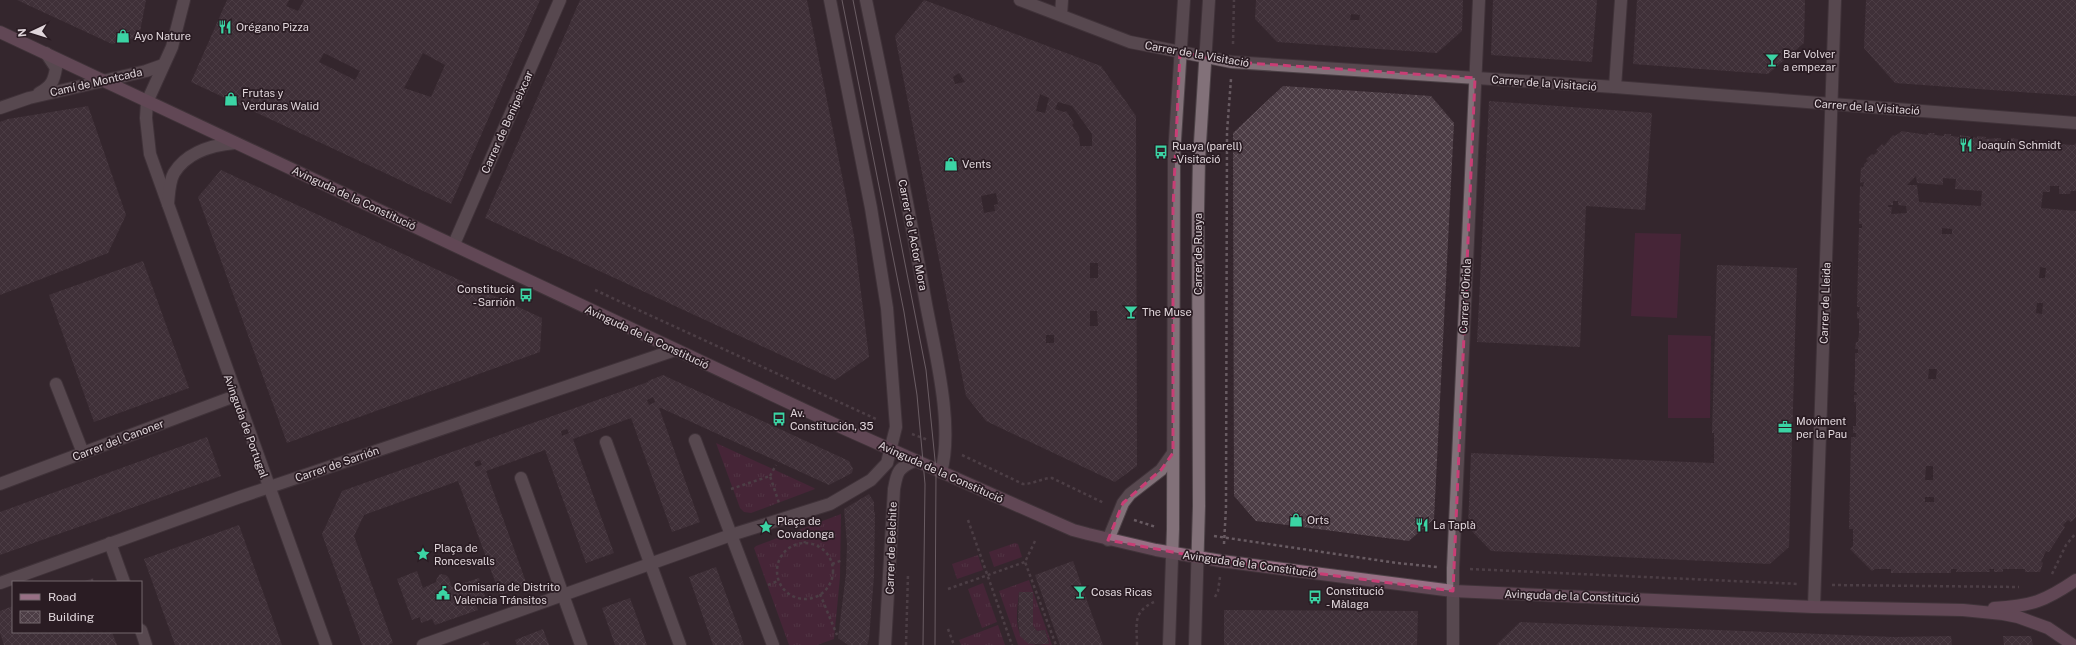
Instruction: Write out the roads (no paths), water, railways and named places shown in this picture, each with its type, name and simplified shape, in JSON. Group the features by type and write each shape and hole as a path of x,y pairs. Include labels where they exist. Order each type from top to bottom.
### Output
{"main road":[{"name":"Avinguda de la Constitució","path":"0,32 234,143 454,244 506,271 891,451 1073,530 1108,540 1171,553 1454,591 1814,607 1963,610"},
{"path":"1963,610 2022,606 2044,600 2076,580"},
{"path":"1963,610 2018,617 2048,628 2073,645"}],"street":[{"path":"147,102 172,47 184,0"},
{"name":"Carrer de Benipeixcar","path":"454,244 560,0"},
{"path":"423,645 731,535 830,504 871,480 887,462 896,427 891,340 871,208 830,0"},
{"name":"Carrer de l'Actor Mora","path":"866,0 934,344 941,393 945,448 941,472"},
{"name":"Carrer de la Visitació","path":"1020,0 1130,42 1232,62 1615,87 2076,123"},
{"path":"1061,15 1062,0"},
{"path":"1169,645 1173,453 1173,200 1184,0"},
{"name":"Carrer de Ruaya","path":"1196,645 1198,557 1198,211 1209,0"},
{"name":"Carrer d'Oriola","path":"1452,645 1454,591 1453,568 1479,0"},
{"path":"1615,87 1621,0"},
{"name":"Carrer de Lleida","path":"1814,607 1835,0"},
{"name":"Camí de Montcada","path":"29,98 48,88 54,81 56,68 46,53"},
{"name":"Camí de Montcada","path":"0,108 29,98 101,80 146,71 163,65"},
{"name":"Avinguda de Portugal","path":"147,102 146,118 150,154 235,396 326,645"},
{"name":"Avinguda de Portugal","path":"168,207 174,173 184,161 207,148 234,143"},
{"name":"Carrer de Sarrión","path":"0,583 268,488 675,350"},
{"path":"56,384 83,453"},
{"name":"Carrer del Canoner","path":"0,484 235,396"},
{"path":"695,440 773,645"},
{"path":"606,442 680,645"},
{"path":"1108,540 1123,503 1130,494 1162,470 1173,453"},
{"name":"Carrer de Belchite","path":"886,645 894,489 897,472 904,466 914,461"},
{"path":"521,478 581,645"},
{"path":"871,480 885,479 894,489"},
{"path":"110,543 124,581"},
{"path":"142,633 146,645"}],"tram line":[{"path":"842,0 904,312 917,395 925,484 923,645"},
{"path":"853,0 926,370 936,470 935,645"}],"place":[{"name":"Orégano Pizza","path":"225,27"},
{"name":"Ayo Nature","path":"123,36"},
{"name":"Bar Volver a empezar","path":"1772,60"},
{"name":"Frutas y Verduras Walid","path":"231,99"},
{"name":"Joaquín Schmidt","path":"1966,145"},
{"name":"Ruaya (parell) - Visitació","path":"1161,152"},
{"name":"Vents","path":"951,164"},
{"name":"Constitució - Sarrión","path":"526,295"},
{"name":"The Muse","path":"1131,312"},
{"name":"Av. Constitución, 35","path":"779,419"},
{"name":"Moviment per la Pau","path":"1785,427"},
{"name":"Orts","path":"1296,520"},
{"name":"La Taplà","path":"1422,525"},
{"name":"Plaça de Covadonga","path":"766,527"},
{"name":"Plaça de Roncesvalls","path":"423,554"},
{"name":"Cosas Ricas","path":"1080,592"},
{"name":"Comisaría de Distrito Valencia Tránsitos","path":"443,593"},
{"name":"Constitució - Màlaga","path":"1315,597"}]}
